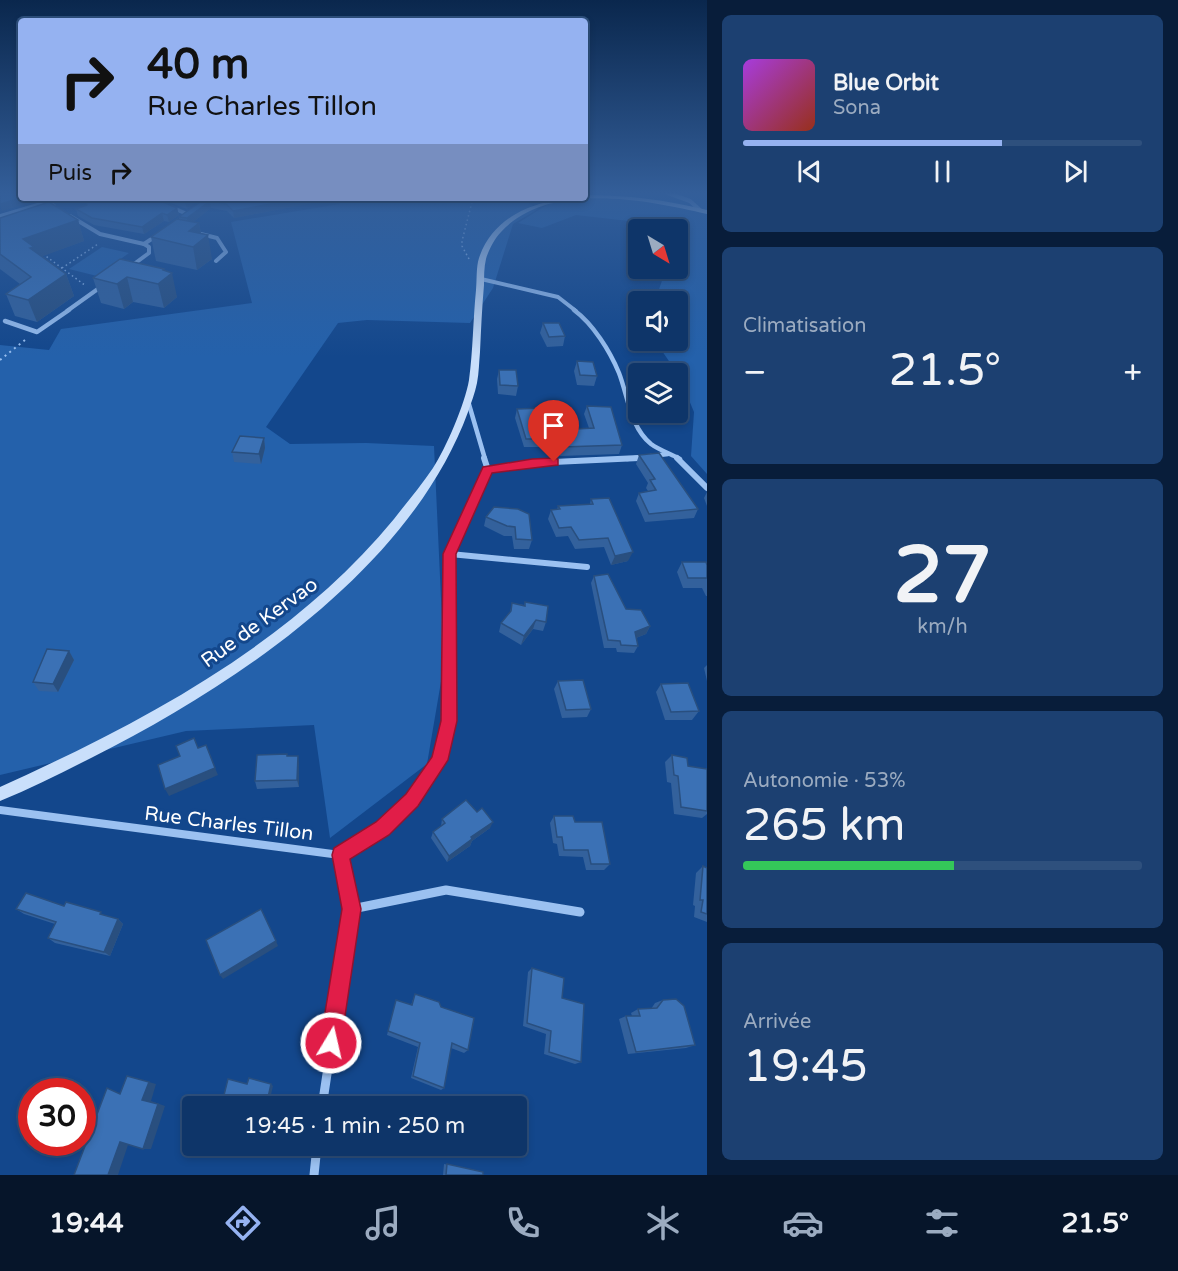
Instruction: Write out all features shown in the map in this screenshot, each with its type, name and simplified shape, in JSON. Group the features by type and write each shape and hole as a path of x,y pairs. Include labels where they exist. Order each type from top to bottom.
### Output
{"main road":[{"name":"Rue de Kervao","path":"0,794 56,769 128,732 253,654 309,613 393,532 440,464 467,401 473,382 482,259 485,248"}],"street":[{"path":"123,272 149,253 149,248"},
{"path":"216,261 226,252 223,248"},
{"path":"481,279 558,297 582,316 610,356 619,374 633,419 650,443 681,460 707,488"},
{"path":"5,321 38,332 105,284"},
{"path":"324,1096 352,909 340,855 382,828 412,800 440,760 449,721 450,554 488,470 467,401"},
{"path":"488,470 532,463 621,460 668,454"},
{"path":"450,554 587,567"},
{"name":"Rue Charles Tillon","path":"0,810 340,855"},
{"path":"352,909 446,890 580,912"},
{"path":"314,1175 316,1156"}],"path":[{"path":"62,268 92,248"},
{"path":"463,248 481,279"},
{"path":"36,249 94,291"},
{"path":"0,360 28,338"}],"shaded area":[{"path":"101,248 129,253 97,276 69,269"},
{"path":"238,248 506,248 493,288 470,323 367,320 338,323 266,427 290,444 366,443 434,446 444,664 427,764 330,838 314,725 186,731 0,775 0,345 49,350 61,329 252,303"},
{"path":"688,248 707,248 707,474 691,456 694,412 688,398 688,363 670,363 662,351 688,351 688,291 658,291 663,279 688,279"}],"building":[{"path":"0,248 31,248 66,274 28,300 6,294 31,277 0,254"},
{"path":"120,259 172,273 158,284 127,277 117,284 93,278"},
{"path":"543,323 559,323 565,336 549,337"},
{"path":"577,361 593,362 597,376 580,375"},
{"path":"499,370 516,370 518,386 500,385"},
{"path":"587,406 611,407 622,445 562,447 554,430 594,428"},
{"path":"543,408 553,439 526,439 517,409"},
{"path":"240,436 264,438 259,454 232,452"},
{"path":"659,453 698,509 649,514 639,493 656,490 650,480 655,479 639,455"},
{"path":"609,498 633,552 615,556 608,538 579,540 571,527 559,528 551,510 560,509 558,506 593,504 591,499"},
{"path":"494,507 518,509 529,514 532,540 516,539 515,527 486,517"},
{"path":"682,562 706,562 707,578 688,578"},
{"path":"608,574 626,609 641,610 650,626 635,632 638,646 621,645 620,641 608,640 594,576"},
{"path":"525,602 548,606 546,622 536,620 524,636 501,623 511,611 512,603 525,606"},
{"path":"47,649 69,651 53,684 33,682"},
{"path":"583,680 591,709 566,710 558,681"},
{"path":"688,683 699,711 671,712 661,684"},
{"path":"194,738 198,748 206,745 215,768 165,789 158,765 180,756 176,746"},
{"path":"287,754 287,756 298,756 297,780 255,781 257,755"},
{"path":"672,755 687,758 688,766 707,769 707,811 681,807 678,776 674,775"},
{"path":"466,800 477,812 482,808 493,822 449,856 433,832 445,823 442,819"},
{"path":"554,816 573,816 575,822 602,822 610,864 591,864 588,850 564,850 562,837 557,837"},
{"path":"703,866 707,868 707,914 701,912 703,900 700,900"},
{"path":"26,893 64,906 66,902 118,919 104,952 48,938 56,922 16,909"},
{"path":"261,909 276,941 220,975 206,940"},
{"path":"532,968 564,978 562,998 584,1004 581,1062 549,1052 551,1031 527,1023"},
{"path":"415,994 439,1002 441,1007 474,1018 468,1050 452,1043 444,1088 413,1076 420,1043 388,1031 396,1000 412,1005"},
{"path":"676,999 684,1006 695,1045 636,1052 626,1016 640,1016 638,1009 657,1008 663,1000"},
{"path":"127,1076 149,1082 142,1100 158,1104 143,1149 120,1142 108,1175 74,1175 81,1156 96,1156 96,1117 107,1088 120,1094"},
{"path":"249,1078 271,1084 268,1096 224,1096 228,1079 247,1084"},
{"path":"447,1164 483,1172 483,1175 446,1175"}],"route":[{"path":"331,1043 352,909 340,855 382,828 412,800 440,760 449,721 450,554 488,470 554,462"}]}
